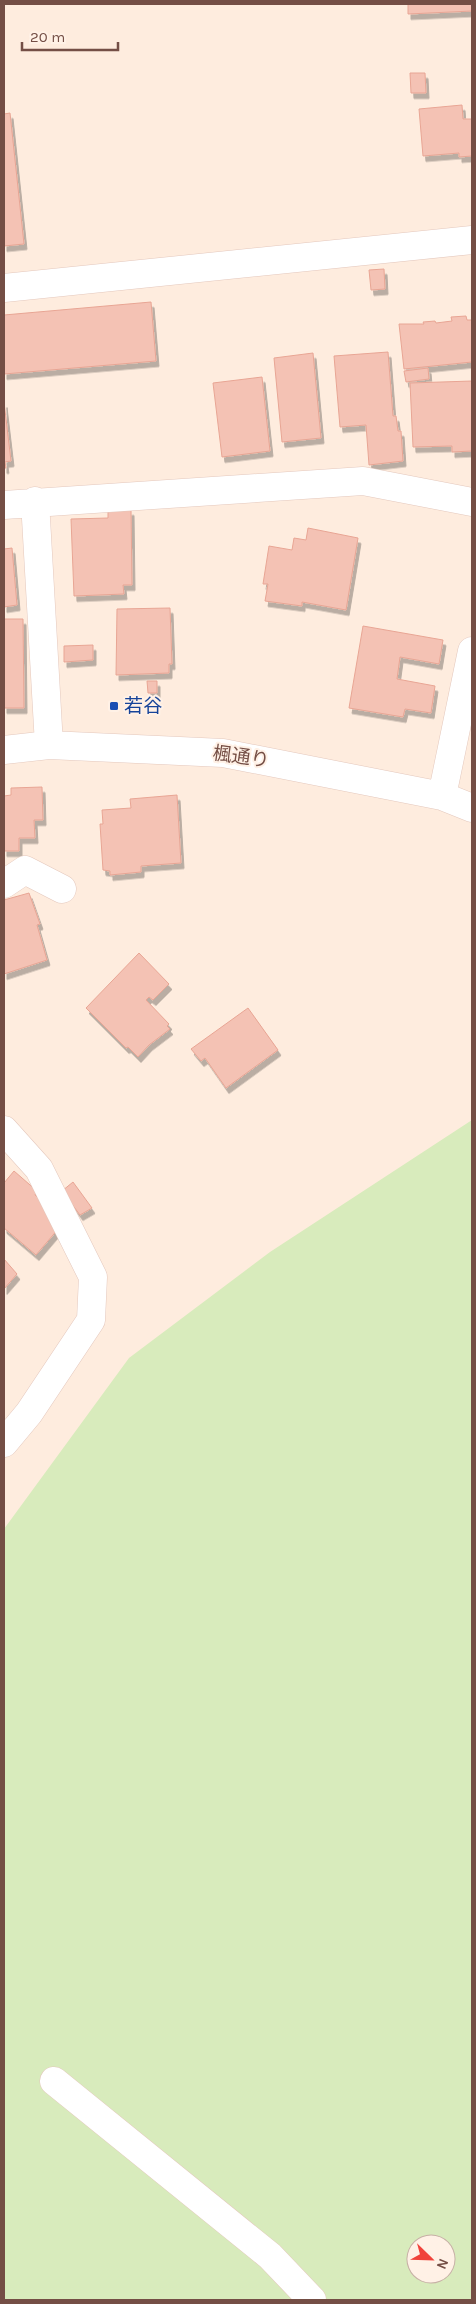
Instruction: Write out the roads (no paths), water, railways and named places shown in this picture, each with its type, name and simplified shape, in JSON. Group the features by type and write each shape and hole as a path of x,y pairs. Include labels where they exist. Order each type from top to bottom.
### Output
{"street":[{"path":"4,288 472,240"},
{"path":"4,504 363,480 472,502"},
{"path":"35,501 49,745"},
{"path":"442,796 472,651"},
{"name":"楓通り","path":"4,750 49,745 223,753 442,796 472,808"},
{"path":"4,884 25,870 62,889"},
{"path":"4,1130 39,1169 92,1276 91,1320 29,1413 4,1443"},
{"path":"54,2081 270,2256 312,2300"}],"place":[{"name":"若谷","path":"114,706"}]}
